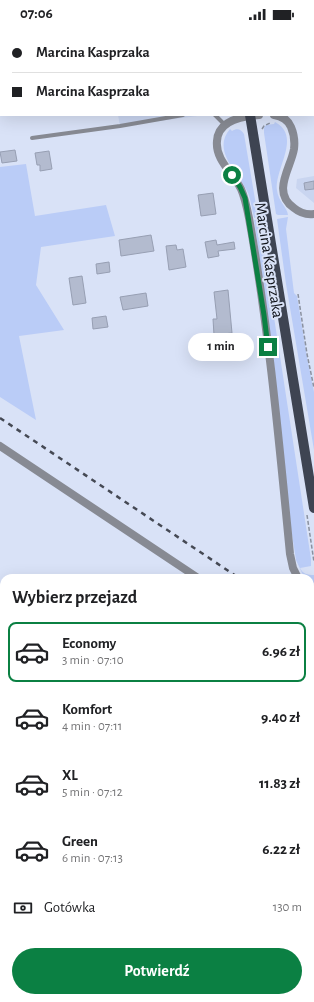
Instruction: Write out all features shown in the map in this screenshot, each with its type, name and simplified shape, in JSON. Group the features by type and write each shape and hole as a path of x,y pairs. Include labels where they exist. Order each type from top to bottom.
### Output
{"main road":[{"name":"Marcina Kasprzaka","path":"250,116 314,508"}],"street":[{"path":"225,125 232,120 244,116"},
{"path":"281,116 290,125 294,136 294,150 283,183 285,198 291,206 301,213 314,214"},
{"name":"Marcina Kasprzaka","path":"225,125 220,131 217,140 218,150 224,163 240,187 245,198 249,218 267,335 290,554 296,574"},
{"path":"0,446 192,574"}],"lane":[{"path":"32,138 120,126 177,116"},
{"path":"216,116 225,125"}],"path":[{"path":"298,294 314,388"}],"shaded area":[{"path":"118,116 197,116 120,126"},
{"path":"275,122 283,128 286,136 287,144 277,181 277,190 288,215 276,214 264,133 264,128 266,125 274,124"},
{"path":"230,129 232,131 242,131 244,134 258,217 254,218 248,193 228,162 225,154 225,137"},
{"path":"26,164 35,216 106,205 115,236 41,247 36,285 64,330 19,336 36,420 0,397 0,167"},
{"path":"314,176 314,203 296,188 297,179"},
{"path":"288,217 286,229 294,293 297,296 314,392 314,450 286,284 277,219"},
{"path":"259,219 311,559 311,566 300,568 302,572 306,574 302,573 296,560 291,528 272,345 254,220"}],"building":[{"path":"15,150 17,161 2,163 0,152"},
{"path":"49,151 52,169 40,171 40,165 37,165 35,153"},
{"path":"314,181 314,189 305,190 304,183"},
{"path":"213,193 216,214 201,216 198,195"},
{"path":"151,235 154,251 121,256 119,240"},
{"path":"216,240 217,245 234,242 235,249 218,251 219,256 208,258 205,242"},
{"path":"176,245 177,250 183,249 186,267 169,270 166,246"},
{"path":"109,262 110,272 97,274 96,264"},
{"path":"82,276 86,303 73,305 69,278"},
{"path":"228,290 232,333 214,335 213,319 217,319 214,292"},
{"path":"146,293 148,306 123,310 120,297"},
{"path":"106,316 108,327 93,329 92,318"}],"railway":[{"path":"0,418 233,574"}],"route":[{"path":"232,175 245,198 268,347"}]}
